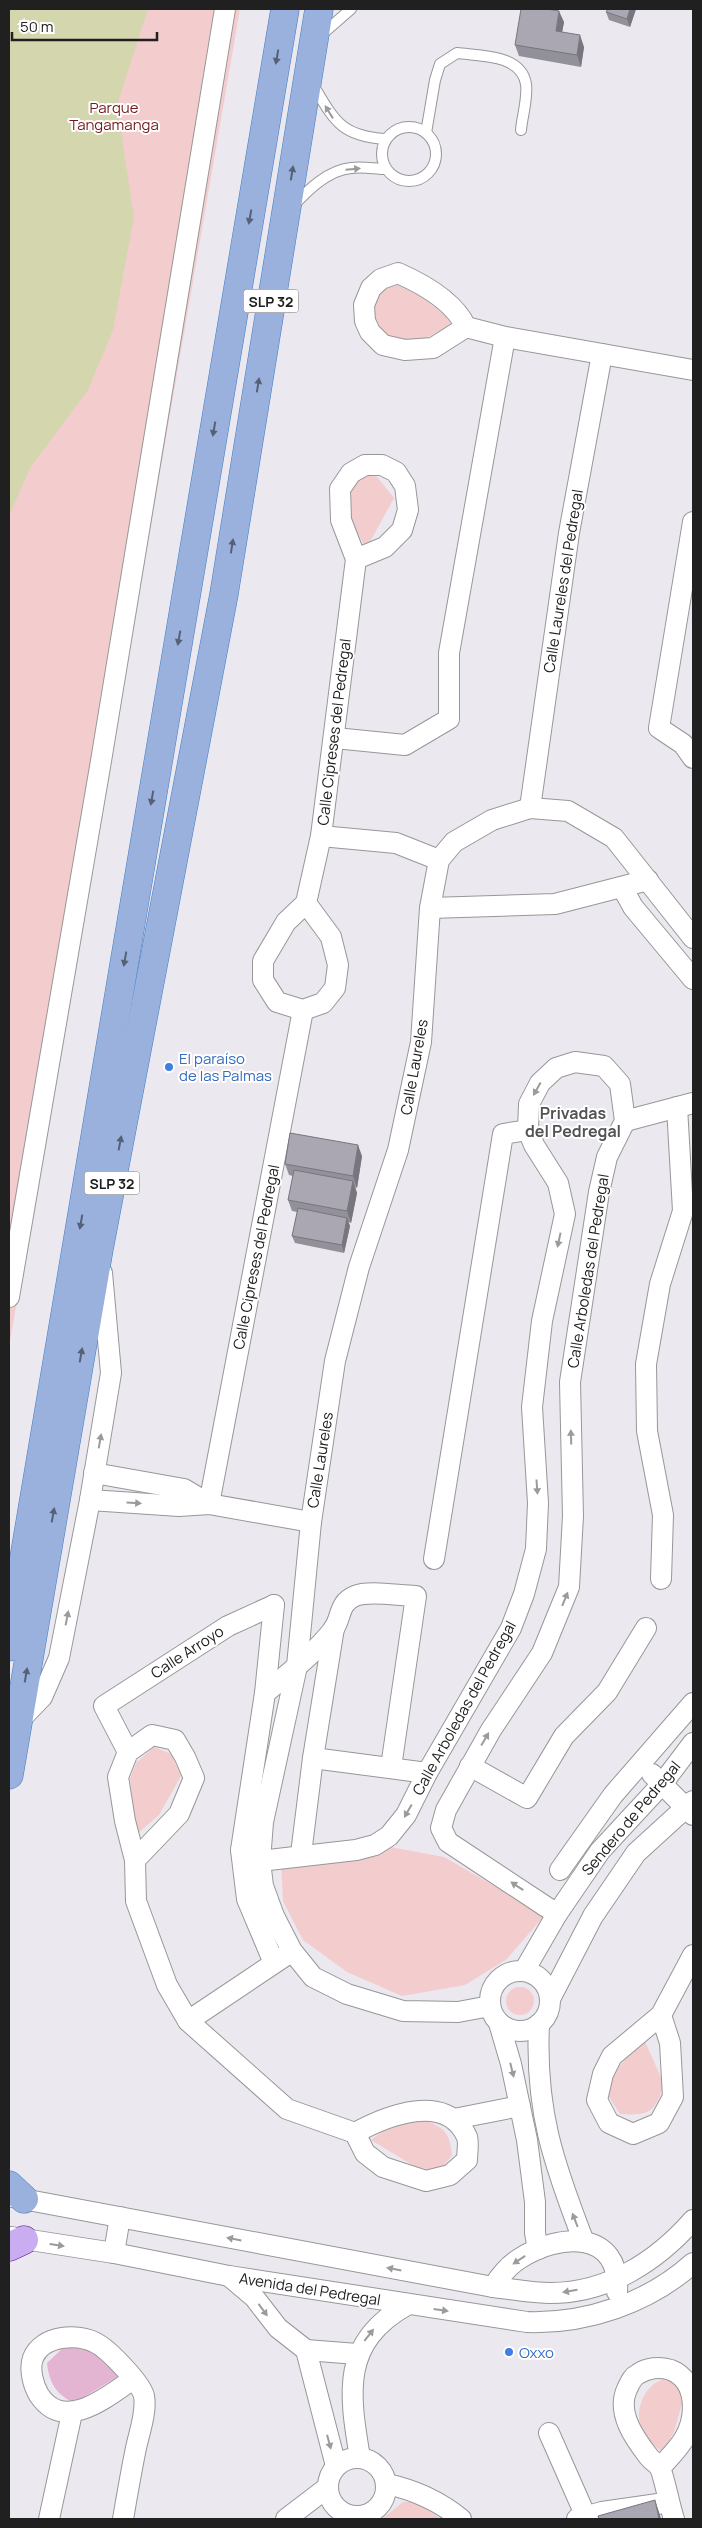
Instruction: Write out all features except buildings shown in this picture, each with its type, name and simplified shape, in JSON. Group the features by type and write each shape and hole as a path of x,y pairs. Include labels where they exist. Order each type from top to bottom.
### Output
{"highway":[{"name":"SLP 32","path":"9,1648 285,9"},
{"name":"SLP 32","path":"9,1775 99,1249 224,594 319,9"}],"street":[{"path":"9,1297 98,781 225,9"},
{"path":"466,327 460,315 442,299 418,282 398,273 381,279 371,288 364,305 365,321 370,332 383,345 405,350 433,348 466,327 506,337 693,370"},
{"path":"335,738 405,745 449,719 448,652 506,337"},
{"name":"Calle Laureles del Pedregal","path":"530,808 569,533 602,354"},
{"name":"Calle Cipreses del Pedregal","path":"306,903 321,836 335,738 356,559 341,520 340,489 351,473 366,465 382,465 396,472 405,486 408,510 402,530 385,547 356,559"},
{"path":"693,522 691,550 659,728 683,744 693,758"},
{"path":"321,836 396,843 439,860 454,842 492,820 530,808 568,811 614,838 693,938"},
{"name":"Calle Laureles","path":"439,860 430,908 421,1042 398,1150 359,1267 335,1361 311,1522 298,1666 263,1822 260,1861 263,1886 274,1916 292,1951 313,1977 346,1994 403,2011 494,2014"},
{"path":"430,908 555,904 648,880"},
{"path":"622,887 633,907 693,979"},
{"path":"306,903 331,937 338,965 335,988 323,1003 303,1010 277,1002 263,980 263,961 286,922 306,903"},
{"name":"Calle Cipreses del Pedregal","path":"209,1504 303,1010"},
{"name":"Calle Arboledas del Pedregal","path":"260,1861 301,1854 356,1850 375,1845 389,1836 406,1815 427,1774 511,1628 524,1594 536,1548 538,1502 532,1407 542,1321 565,1214 558,1183 534,1145 528,1130 530,1104 540,1083 556,1068 575,1062 604,1066 620,1084 625,1121 607,1157 599,1192 570,1382 573,1516 569,1587 542,1653 491,1730 470,1766 446,1810 441,1828 448,1842 557,1914"},
{"path":"625,1121 685,1105 683,1211 660,1284 646,1364 647,1431 663,1515 660,1578"},
{"path":"434,1560 504,1134 528,1130"},
{"path":"17,1723 42,1697 58,1658 90,1500 111,1373 99,1249"},
{"path":"94,1473 184,1488 209,1504"},
{"path":"90,1500 179,1506 209,1504 311,1522"},
{"path":"301,1854 313,1758 334,1628 341,1606 352,1597 369,1594 416,1596 391,1767"},
{"name":"Calle Arroyo","path":"128,1752 104,1706 228,1626 274,1605 265,1693"},
{"path":"274,1963 247,1899 241,1850 265,1693 298,1666 334,1628"},
{"path":"470,1766 527,1798 564,1736 608,1692 646,1628"},
{"path":"560,1870 613,1795 642,1764 693,1703"},
{"path":"135,1860 179,1814 194,1778 186,1757 175,1740 152,1735 128,1752 118,1777 125,1821 135,1860 136,1901 167,1986 188,2021 287,2109 355,2133 365,2153 383,2167 426,2181 450,2175 467,2160 468,2138 454,2119 430,2109 374,2122 355,2133"},
{"name":"Sendero de Pedregal","path":"524,1971 557,1914 600,1851 662,1784 693,1743"},
{"path":"313,1758 391,1767 427,1774"},
{"path":"584,2242 556,2168 547,2136 539,2080 540,2024 547,2012 550,1999 593,1916 636,1853 691,1808 662,1784 642,1764"},
{"path":"617,1832 636,1853"},
{"path":"583,1837 600,1851"},
{"path":"241,1850 260,1861"},
{"path":"188,2021 292,1951"},
{"path":"661,2015 671,2050 673,2097 659,2123 634,2134 609,2123 597,2100 603,2074 612,2056 661,2015 693,1956"},
{"path":"538,2249 527,2140 520,2106 494,2014 491,1992 498,1980 510,1972 524,1971 537,1976 546,1986 550,1999"},
{"path":"494,2014 512,2030 526,2030 540,2024"},
{"path":"454,2119 520,2106"},
{"path":"527,2140 547,2136"},
{"path":"14,2194 120,2217 493,2287 550,2293 568,2292 618,2279 648,2262 672,2243 693,2220"},
{"path":"114,2253 120,2217"},
{"name":"Avenida del Pedregal","path":"14,2241 114,2253 229,2276 407,2305 545,2322 568,2321 639,2298 668,2283 693,2263"},
{"path":"493,2287 506,2270 519,2259 538,2249 565,2242 584,2242 599,2246 609,2255 618,2279 612,2308"},
{"path":"229,2276 254,2297 278,2328 306,2350 357,2354"},
{"path":"360,2458 352,2413 357,2354 376,2326 407,2305"},
{"path":"123,2519 143,2415 144,2395 133,2379 97,2343 75,2337 48,2342 33,2358 32,2370 35,2388 42,2399 60,2412 72,2413 105,2398 133,2379"},
{"path":"306,2350 336,2466"},
{"path":"549,2433 583,2518 625,2507 671,2511 660,2468 641,2446 627,2421 623,2409 625,2394 631,2380 638,2374 658,2368 668,2369 683,2378 690,2389 693,2410 691,2423 684,2439 660,2468"},
{"path":"48,2519 72,2413"},
{"path":"323,2416 352,2413"},
{"path":"360,2458 370,2460 378,2466 384,2474 387,2484 383,2503 368,2515 359,2517 341,2512 329,2497 328,2487 332,2472 336,2466 347,2459 360,2458"},
{"path":"387,2484 416,2490 448,2508 460,2519"},
{"path":"286,2519 328,2487"}],"lane":[{"path":"314,42 351,9"},
{"path":"426,133 434,80 440,64 457,53 504,59 517,67 526,84 520,130"},
{"path":"308,76 334,120 351,133 367,138 385,139"},
{"path":"412,127 426,133 435,146 435,162 427,175 413,181 397,179 386,169 381,154 385,139 397,129 412,127"},
{"path":"286,214 308,190 326,177 349,168 386,169"}],"shaded area":[{"path":"9,9 148,9 117,105 134,217 113,330 88,390 30,468 9,516"},
{"path":"75,2347 91,2348 122,2374 74,2403 62,2396 54,2387 47,2363 62,2349"}],"green space":[{"name":"Parque Tangamanga","path":"9,9 240,9 9,1347"},
{"path":"403,282 455,323 426,338 395,341 376,329 373,321 377,290"},
{"path":"365,474 377,477 394,498 366,549 344,508 352,486"},
{"path":"154,1747 171,1754 181,1776 159,1815 137,1834 130,1779 136,1763"},
{"path":"390,1847 444,1857 531,1907 543,1917 507,1959 465,1985 402,1996 347,1972 303,1940 283,1901 281,1862"},
{"path":"520,1987 530,1991 534,2001 530,2011 520,2015 510,2011 506,2001 510,1991"},
{"path":"643,2037 664,2084 658,2101 650,2110 638,2114 620,2114 606,2092 619,2067"},
{"path":"423,2119 441,2128 449,2141 452,2155 439,2172 414,2166 371,2140 384,2130"},
{"path":"667,2378 677,2382 683,2400 674,2432 662,2452 645,2435 639,2416 643,2399 652,2385"},
{"path":"403,2502 417,2502 441,2519 382,2519"}],"place":[{"name":"El paraíso de las Palmas","path":"169,1067"},
{"name":"Oxxo","path":"509,2352"}],"district":[{"name":"Privadas del Pedregal","path":"573,1122"}]}
